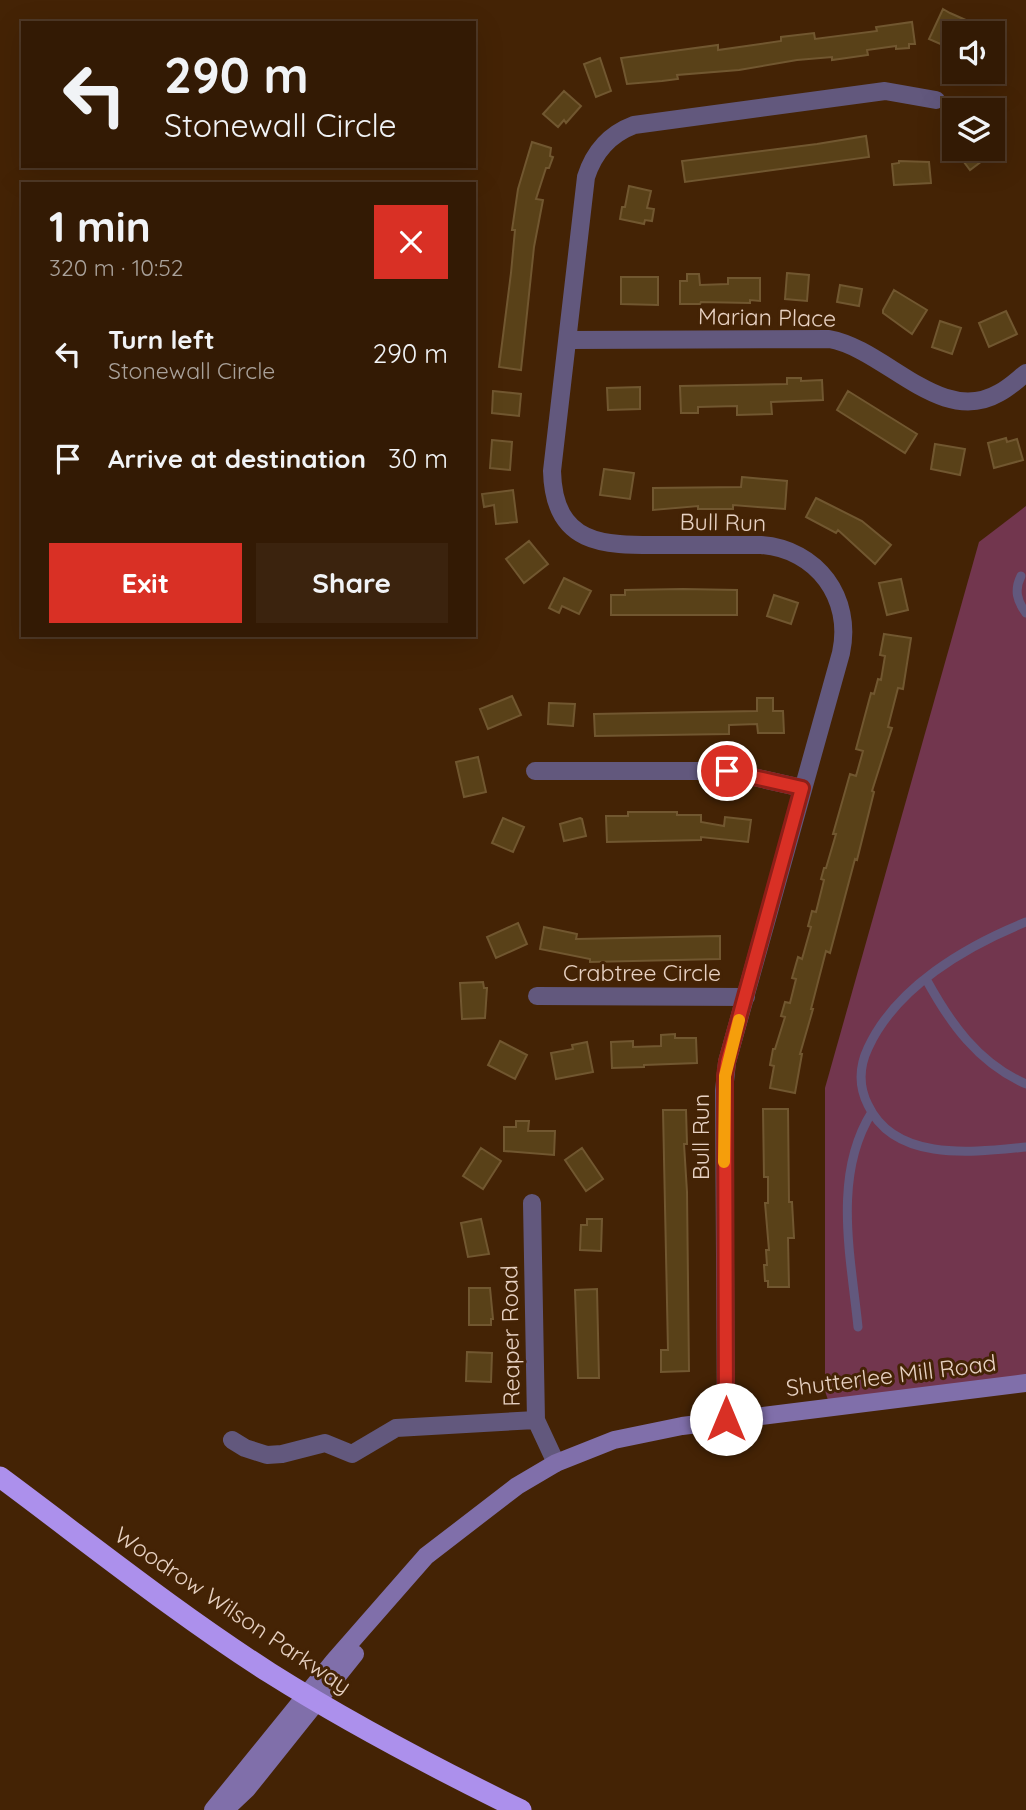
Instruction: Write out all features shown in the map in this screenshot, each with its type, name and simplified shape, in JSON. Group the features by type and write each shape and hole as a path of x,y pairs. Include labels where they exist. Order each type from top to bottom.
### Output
{"highway":[{"name":"Woodrow Wilson Parkway","path":"0,1476 170,1605 269,1672 417,1758 521,1810"}],"street":[{"name":"Bull Run","path":"726,1419 724,1091 727,1062 844,639 844,618 835,591 821,571 807,560 775,547 609,544 591,539 572,526 561,511 553,487 552,471 586,177 599,150 622,130 634,125 885,90 936,100"},
{"name":"Marian Place","path":"568,340 830,339 861,349 931,393 948,400 961,401 991,397 1026,373"},
{"path":"535,771 727,771 802,788"},
{"name":"Crabtree Circle","path":"537,996 746,997"},
{"name":"Reaper Road","path":"532,1203 536,1419 556,1463"},
{"name":"Shutterlee Mill Road","path":"214,1810 456,1534 508,1493 556,1463 614,1440 726,1419 937,1396 1026,1383"},
{"path":"232,1440 245,1448 267,1455 325,1443 352,1454 396,1428 536,1419"},
{"name":"Shutterlee Mill Road","path":"225,1810 247,1788 312,1698"}],"lane":[{"path":"1021,576 1017,596 1026,613"},
{"path":"1026,922 968,948 926,979 887,1019 867,1050 861,1083 872,1112 893,1133 914,1143 960,1153 1026,1147"},
{"path":"926,979 943,1010 968,1043 1004,1072 1026,1084"},
{"path":"859,1327 848,1227 849,1180 856,1142 872,1112"}],"shaded area":[{"path":"1026,506 1026,1376 828,1400 825,1391 825,1088 979,542"}],"building":[{"path":"943,9 968,21 942,21 942,45 929,39"},
{"path":"912,22 915,44 909,44 909,48 896,49 896,46 867,50 868,55 832,60 832,57 797,60 739,70 677,75 678,79 627,84 621,58 718,45 718,50 781,41 781,37 814,33 815,39 877,31 876,27"},
{"path":"600,58 611,91 596,97 584,64"},
{"path":"564,91 581,106 566,123 564,120 558,127 543,114"},
{"path":"866,136 869,157 685,182 682,161"},
{"path":"532,142 551,148 550,156 553,157 549,168 546,168 536,199 543,200 534,247 521,370 499,367 518,189"},
{"path":"899,161 929,162 931,183 894,185 892,164"},
{"path":"963,161 982,161 970,170"},
{"path":"629,186 651,191 647,208 654,209 652,221 645,220 644,224 620,219"},
{"path":"787,273 809,275 807,301 785,299"},
{"path":"687,274 699,274 700,285 728,284 728,278 760,278 760,301 680,304 680,281 687,281"},
{"path":"621,277 658,277 658,305 621,304"},
{"path":"840,285 862,289 859,306 837,302"},
{"path":"894,290 927,310 912,334 883,313"},
{"path":"1006,311 1017,334 989,347 979,323"},
{"path":"940,321 961,328 952,354 932,347"},
{"path":"787,378 801,378 801,381 822,380 823,400 771,402 772,414 737,415 737,406 698,407 698,413 681,413 680,386 787,384"},
{"path":"640,387 640,409 608,410 607,388"},
{"path":"493,391 521,394 519,416 492,413"},
{"path":"848,391 917,434 905,453 837,410"},
{"path":"1006,438 1007,442 1017,439 1023,460 994,468 988,443"},
{"path":"492,440 512,442 510,470 490,468"},
{"path":"935,444 965,449 960,475 931,469"},
{"path":"604,469 634,473 630,499 600,495"},
{"path":"742,477 787,481 785,509 733,505 733,509 698,509 698,506 653,510 653,488 741,487"},
{"path":"513,490 517,522 496,524 494,505 484,507 482,494"},
{"path":"816,498 862,521 891,545 875,564 838,530 836,533 806,517"},
{"path":"529,541 548,564 524,583 506,559"},
{"path":"564,578 591,591 579,614 562,606 559,613 549,608"},
{"path":"901,579 908,610 887,615 879,583"},
{"path":"625,590 737,590 737,615 611,615 611,595 625,595"},
{"path":"774,595 798,603 791,624 767,616"},
{"path":"884,634 911,638 903,689 898,688 888,727 892,728 872,791 874,792 857,860 855,859 830,953 826,951 800,1054 795,1093 770,1088 774,1066 770,1065 773,1049 785,1017 781,1016 785,1002 790,1003 796,979 792,978 798,957 802,959 811,927 808,926 812,911 816,912 824,880 821,879 836,834 833,834 850,774 856,776 863,751 856,749 871,693 874,694 878,679 881,680 885,656 880,655"},
{"path":"512,696 521,715 488,729 480,709"},
{"path":"757,698 773,698 773,711 783,711 784,733 758,733 757,724 729,725 729,734 595,736 594,714 757,711"},
{"path":"549,703 575,704 573,726 548,724"},
{"path":"478,757 486,792 464,797 456,762"},
{"path":"628,812 701,815 701,822 724,826 725,817 751,820 748,842 701,837 701,840 607,842 606,816 628,816"},
{"path":"503,818 524,827 513,852 492,843"},
{"path":"580,818 586,836 564,841 560,824"},
{"path":"518,923 527,944 496,958 487,937"},
{"path":"544,927 577,934 576,939 720,936 720,959 590,962 590,959 540,949"},
{"path":"483,982 484,988 487,988 485,1018 462,1019 460,983"},
{"path":"675,1034 675,1038 696,1038 697,1063 612,1068 611,1042 633,1041 633,1047 661,1046 661,1035"},
{"path":"500,1041 527,1055 515,1079 488,1065"},
{"path":"587,1042 593,1072 556,1079 551,1053 573,1049 572,1045"},
{"path":"763,1109 788,1109 789,1202 792,1202 794,1238 788,1238 789,1287 768,1287 768,1281 765,1281 764,1265 767,1265 766,1250 769,1250 765,1203 768,1203 768,1177 764,1177"},
{"path":"663,1110 686,1110 687,1144 684,1144 689,1371 661,1372 661,1350 668,1350"},
{"path":"516,1121 529,1121 528,1131 555,1131 554,1155 504,1151 504,1127 516,1127"},
{"path":"481,1148 501,1161 483,1189 463,1176"},
{"path":"582,1148 603,1179 586,1191 565,1160"},
{"path":"481,1219 489,1254 468,1257 461,1223"},
{"path":"587,1219 602,1219 601,1251 580,1250 581,1225 587,1225"},
{"path":"469,1288 490,1288 493,1319 491,1325 469,1325"},
{"path":"597,1289 599,1378 578,1378 575,1290"},
{"path":"467,1352 492,1353 491,1382 466,1381"}],"slow traffic":[{"path":"724,1162 725,1076 739,1020"}],"route":[{"path":"726,1419 725,1076 802,788 727,771"}]}
